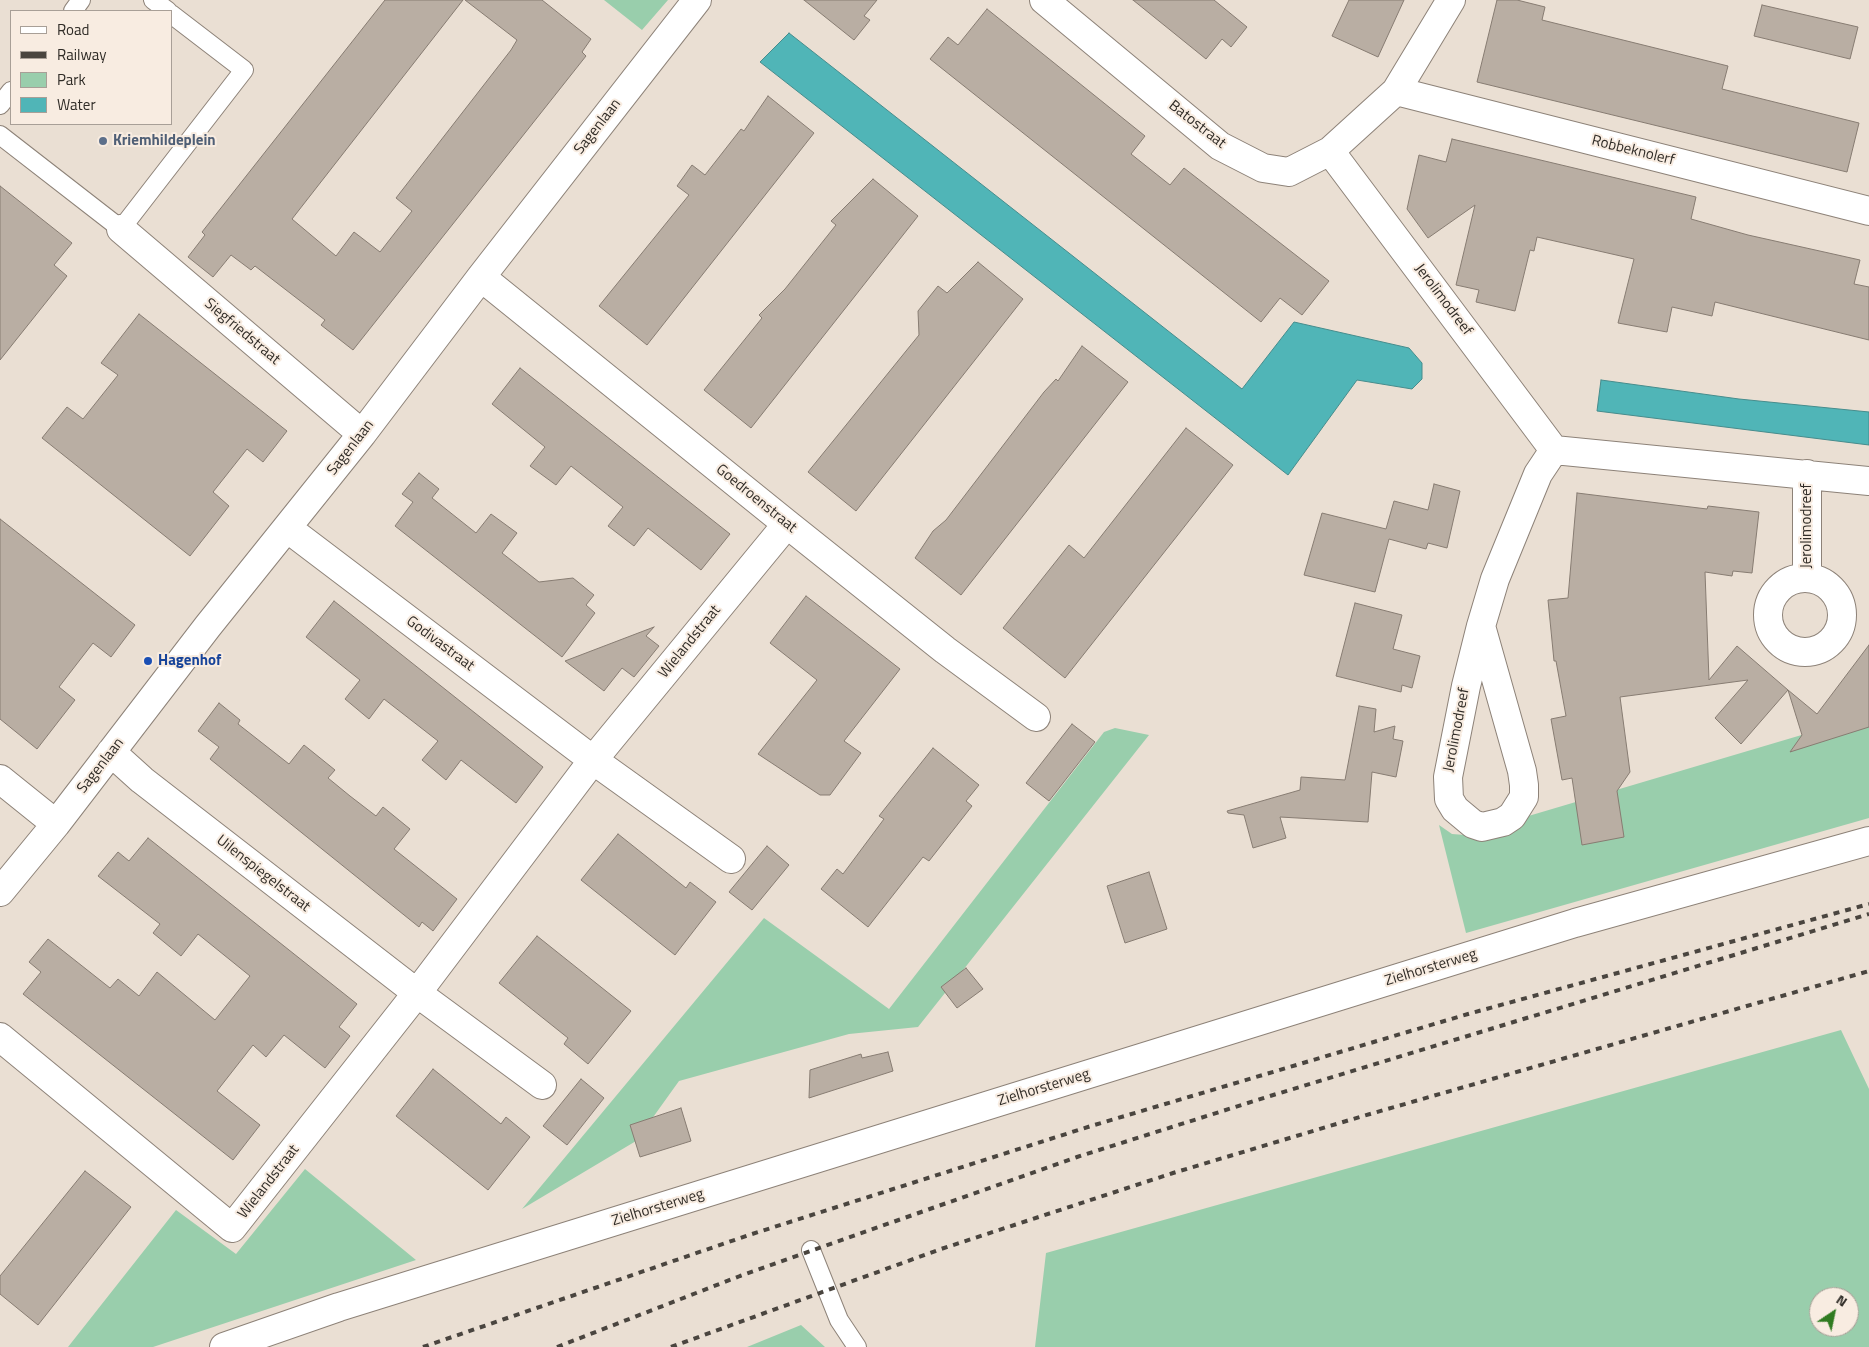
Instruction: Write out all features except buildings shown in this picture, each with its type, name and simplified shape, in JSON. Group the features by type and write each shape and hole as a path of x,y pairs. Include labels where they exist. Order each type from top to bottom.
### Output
{"street":[{"name":"Sagenlaan","path":"0,892 56,824 362,434 696,0"},
{"name":"Batostraat","path":"1044,0 1220,146 1263,168 1289,172 1330,150 1396,91 1451,0"},
{"name":"Robbeknolerf","path":"1396,91 1869,211"},
{"name":"Jerolimodreef","path":"1330,150 1554,450 1869,481"},
{"name":"Siegfriedstraat","path":"121,229 362,434"},
{"name":"Goedroenstraat","path":"481,277 945,650 1036,718"},
{"name":"Jerolimodreef","path":"1481,626 1522,771 1524,785 1524,797 1512,816 1503,822 1482,827 1473,824 1454,809 1447,788 1466,686 1481,626 1506,546 1538,474 1554,450"},
{"name":"Jerolimodreef","path":"1806,578 1807,474"},
{"name":"Wielandstraat","path":"0,1037 232,1228 417,993 593,760 787,524"},
{"name":"Godivastraat","path":"287,528 593,760"},
{"name":"Uilenspiegelstraat","path":"111,752 142,780 417,993"},
{"path":"593,760 731,860"},
{"path":"0,779 56,824"},
{"name":"Zielhorsterweg","path":"224,1347 339,1307 1565,926 1869,841"},
{"path":"417,993 542,1085"}],"lane":[{"path":"153,0 167,10"},
{"path":"0,135 121,229 244,70 172,15"},
{"path":"0,105 10,92"},
{"path":"811,1250 839,1320 857,1347"}],"green space":[{"path":"604,0 668,0 642,30"},
{"path":"1869,715 1869,818 1466,933 1439,825 1452,834 1478,836 1515,820"},
{"path":"1115,728 1149,735 918,1027 849,1034 679,1081 636,1141 522,1209 764,918 889,1009 1104,732"},
{"path":"1841,1030 1869,1089 1869,1347 1035,1347 1046,1253"},
{"path":"305,1169 416,1260 153,1347 68,1347 176,1210 236,1254"},
{"path":"801,1325 825,1347 747,1347"}],"water":[{"path":"789,33 1242,389 1294,322 1409,348 1422,363 1422,379 1412,389 1357,380 1288,475 760,62"},
{"path":"1601,380 1739,399 1869,412 1869,445 1597,411"}],"railway":[{"path":"423,1347 749,1235 1091,1126 1468,1014 1869,904"},
{"path":"557,1347 740,1276 1077,1157 1270,1096 1869,914"},
{"path":"671,1347 941,1249 1173,1173 1363,1116 1869,971"}],"place":[{"name":"Kriemhildeplein","path":"103,141"},
{"name":"Hagenhof","path":"148,661"}]}
